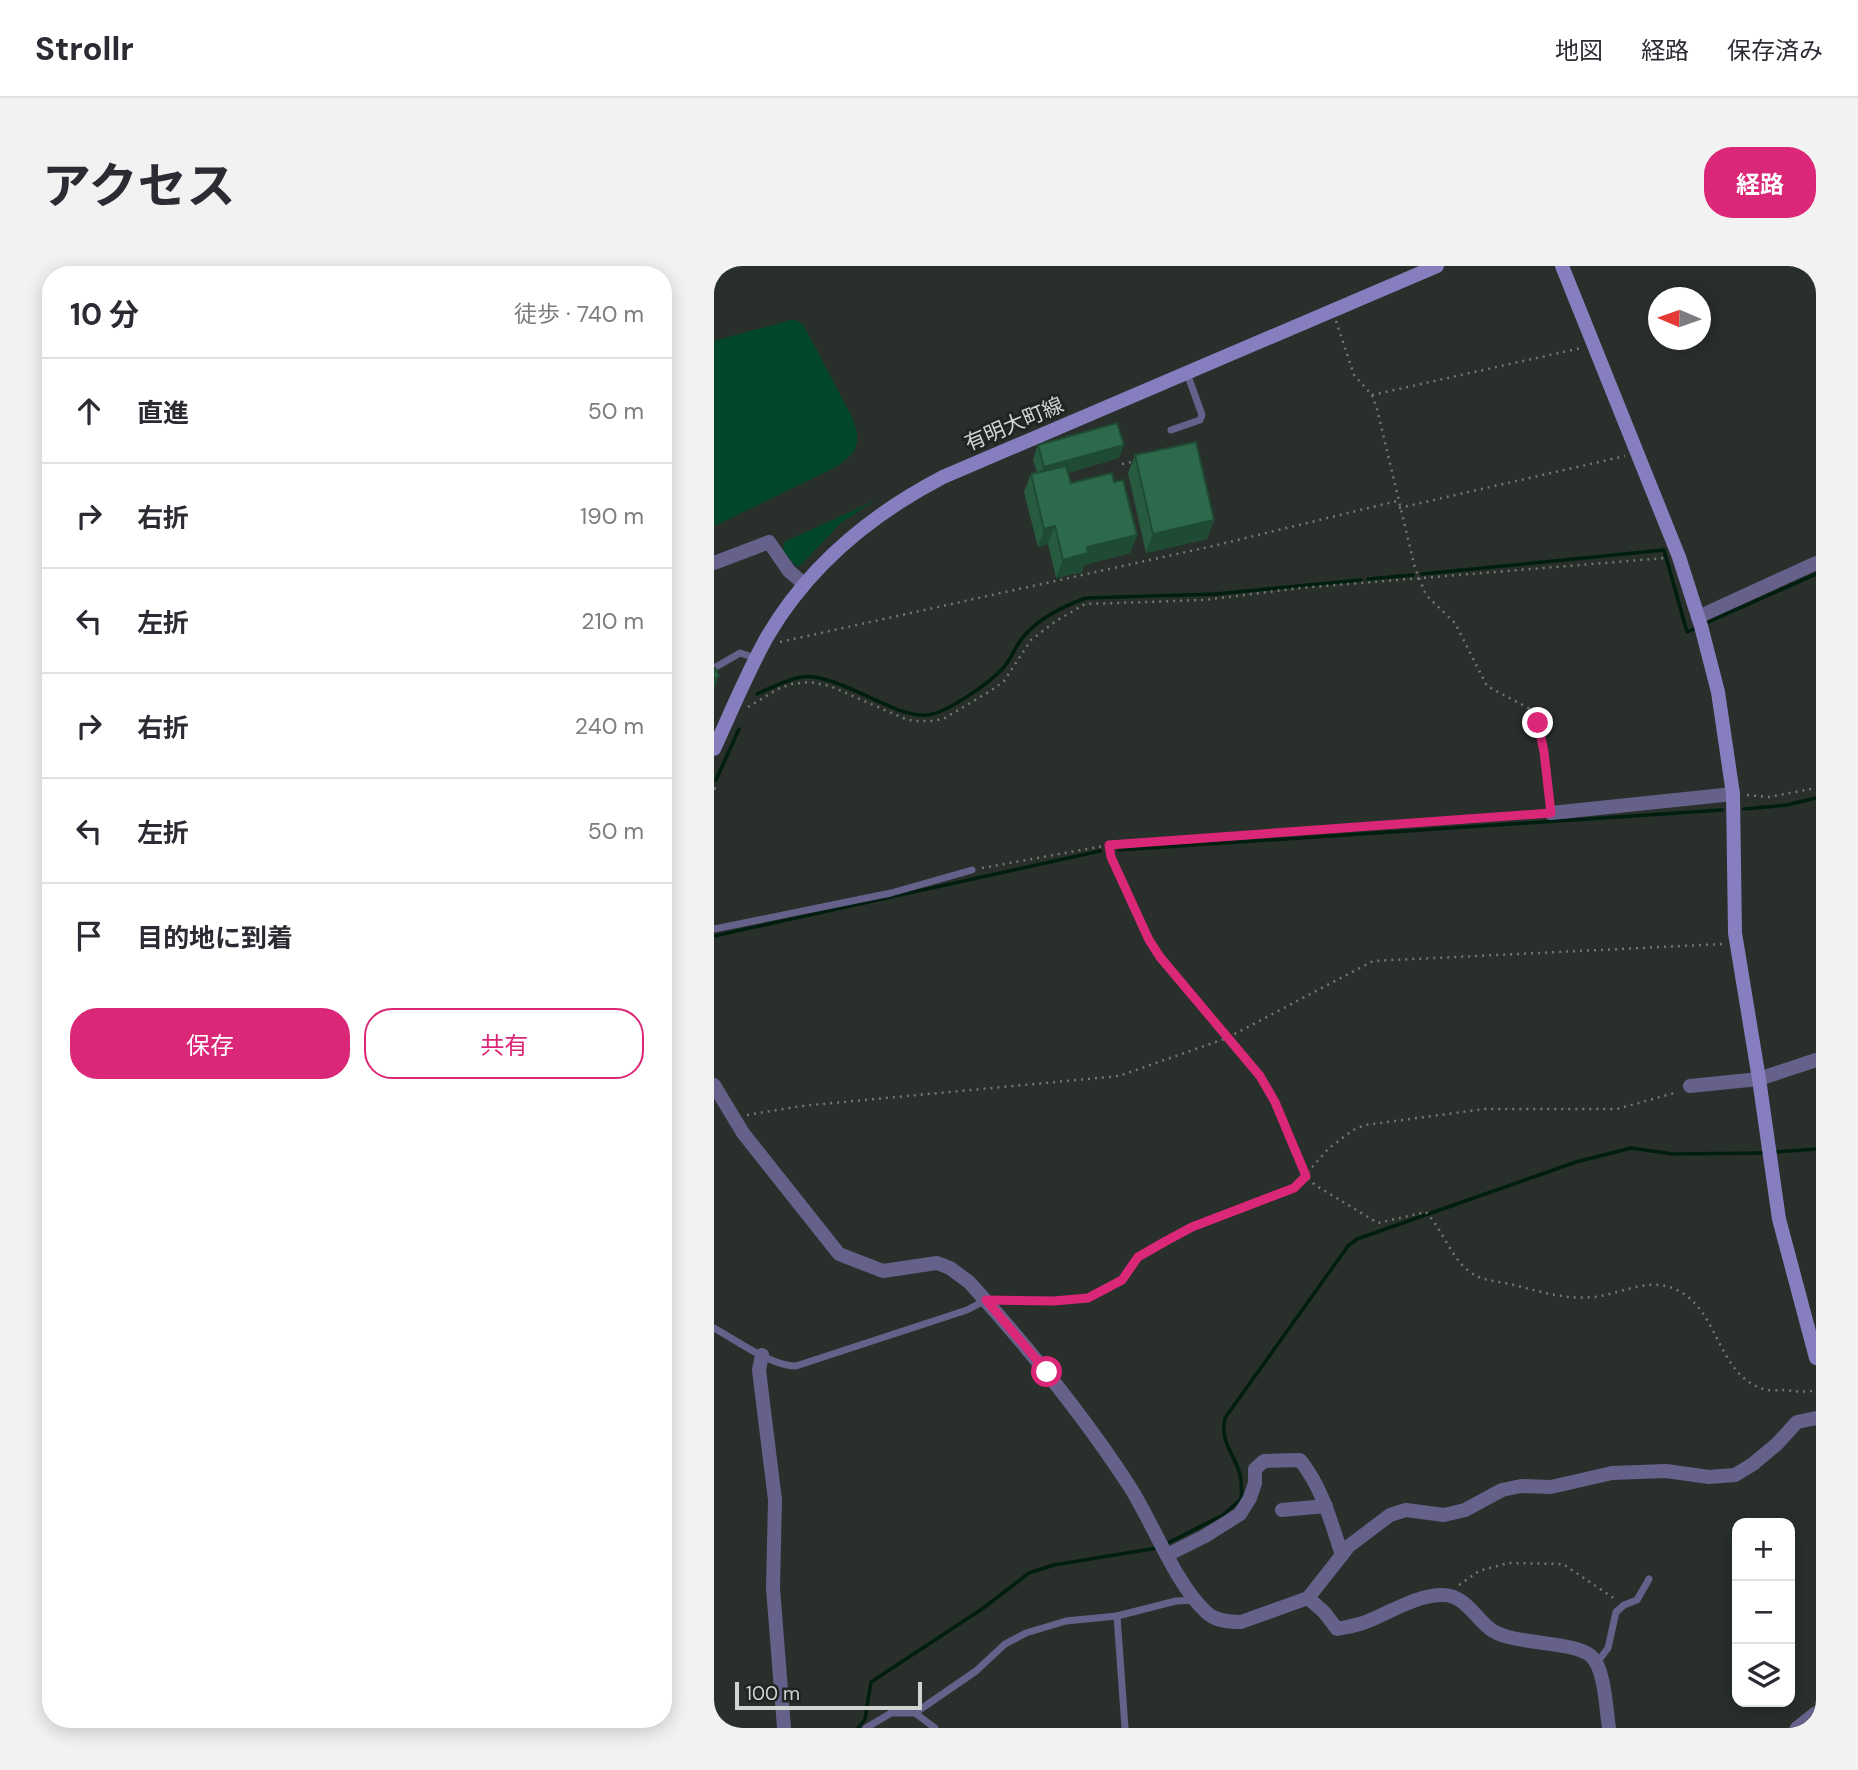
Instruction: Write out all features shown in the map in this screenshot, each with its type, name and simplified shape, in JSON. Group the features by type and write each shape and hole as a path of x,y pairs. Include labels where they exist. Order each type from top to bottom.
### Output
{"street":[{"name":"有明大町線","path":"714,749 757,658 804,584 828,557 855,533 913,493 943,477 1437,266"},
{"path":"1562,266 1679,557 1718,692 1733,794 1737,943 1779,1219 1816,1358"},
{"path":"714,563 769,542 789,571 804,584"},
{"path":"1698,617 1816,563"},
{"path":"1551,813 1733,794"},
{"path":"1690,1086 1759,1079 1816,1060"},
{"path":"714,1085 743,1133 839,1254 883,1271 937,1263 950,1268 969,1282 1063,1390 1129,1486 1195,1600 1208,1615 1230,1622 1251,1619 1308,1598 1349,1546 1390,1515 1406,1510 1444,1516 1465,1510 1502,1490 1521,1486 1551,1487 1612,1473 1666,1471 1709,1477 1735,1475 1777,1444 1797,1422 1816,1418"},
{"path":"762,1355 759,1370 775,1500 773,1588 784,1728"},
{"path":"1167,1555 1240,1514 1251,1498 1255,1469 1264,1461 1300,1460 1326,1506 1342,1555"},
{"path":"1282,1510 1326,1506"},
{"path":"1308,1598 1324,1612 1336,1629 1363,1623 1427,1597 1444,1594 1462,1600 1492,1630 1504,1636 1576,1650 1592,1656 1601,1673 1609,1728"}],"lane":[{"path":"1171,430 1200,420 1202,415 1187,373"},
{"path":"714,668 740,653 757,658"},
{"path":"714,929 891,893 972,870"},
{"path":"714,1328 784,1365 803,1365 967,1310 986,1300"},
{"path":"1596,1664 1608,1648 1616,1612 1624,1605 1637,1600 1649,1579"},
{"path":"866,1728 891,1713 915,1713 976,1671 1005,1644 1026,1633 1066,1621 1117,1616 1175,1601 1195,1600"},
{"path":"1117,1616 1125,1728"},
{"path":"915,1713 936,1728"}],"path":[{"path":"972,870 1109,845 1551,813 1544,752 1532,710 1487,686 1455,623 1426,595 1418,579 1372,395 1354,375 1332,310"},
{"path":"1372,395 1594,345"},
{"path":"1399,508 1637,453"},
{"path":"1122,464 1145,458"},
{"path":"796,640 1213,546 1398,501"},
{"path":"734,705 744,708 791,684 820,683 912,721 934,721 961,709 1004,681 1031,640 1085,604 1204,600 1300,588 1679,557"},
{"path":"1733,794 1769,797 1816,788"},
{"path":"1109,845 1111,857 1154,948 1260,1076 1275,1102 1306,1176 1315,1185 1378,1223 1426,1212 1442,1232 1459,1263 1479,1278 1576,1298 1598,1297 1648,1284 1677,1289 1691,1299 1702,1314 1739,1375 1763,1389 1808,1392 1816,1390"},
{"path":"733,1117 801,1106 1119,1076 1227,1038 1373,961 1737,943"},
{"path":"986,1300 1054,1301 1088,1298 1122,1280 1138,1257 1192,1227 1294,1188 1328,1149 1364,1125 1485,1109 1617,1109 1690,1086"},
{"path":"1444,1594 1479,1571 1508,1563 1563,1564 1624,1605"}],"green space":[{"path":"791,320 804,326 852,417 857,435 855,448 832,469 714,525 714,341"},
{"path":"874,501 841,523 800,566 795,566 783,550 784,542"}],"building":[{"path":"1117,423 1124,445 1044,467 1038,445"},
{"path":"1196,442 1214,520 1153,534 1135,455"},
{"path":"1066,466 1071,483 1112,473 1114,482 1123,480 1137,535 1087,547 1088,553 1063,560 1055,526 1044,529 1031,474"},
{"path":"714,669 719,676 714,679"}],"waterway":[{"path":"1422,574 1664,550 1687,632 1697,628"},
{"path":"1704,624 1816,574"},
{"path":"1368,579 1413,575"},
{"path":"757,694 801,677 821,678 902,711 928,715 957,703 998,674 1021,640 1037,623 1086,598 1216,594 1361,580"},
{"path":"716,780 739,729"},
{"path":"1744,809 1787,805 1816,798"},
{"path":"1119,850 1722,810"},
{"path":"714,936 1100,851"},
{"path":"1164,1545 1223,1515 1241,1499 1240,1475 1224,1433 1225,1418 1348,1246 1357,1239 1576,1162 1631,1148 1673,1154 1765,1153"},
{"path":"1773,1152 1816,1149"},
{"path":"858,1728 865,1719 871,1682 982,1609 1029,1573 1054,1565 1157,1548"}],"route":[{"path":"1047,1372 986,1300 1054,1301 1088,1298 1122,1280 1138,1257 1166,1241 1192,1227 1294,1188 1306,1176 1275,1102 1260,1076 1160,957 1149,940 1111,857 1109,845 1551,813 1538,723"}]}
